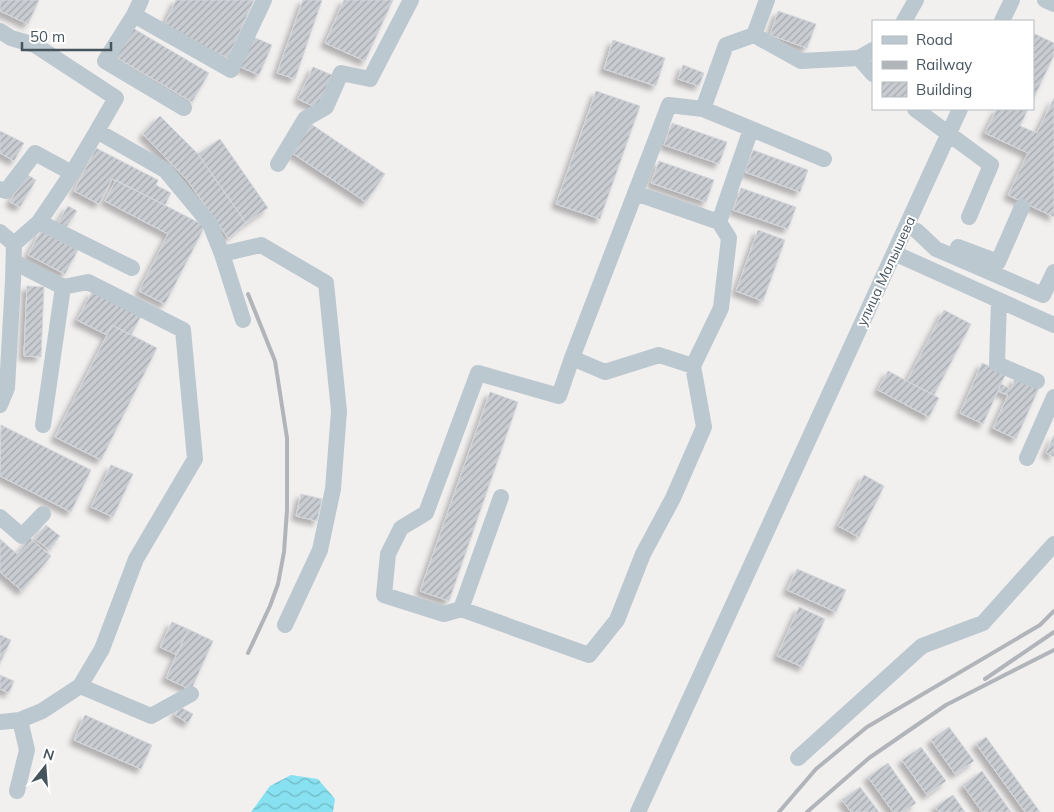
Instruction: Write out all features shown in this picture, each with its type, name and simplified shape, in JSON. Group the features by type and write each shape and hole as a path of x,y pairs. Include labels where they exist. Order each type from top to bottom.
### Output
{"street":[{"path":"141,0 134,15 104,60 184,108"},
{"path":"134,15 231,70 264,0"},
{"path":"278,164 305,119 326,107 342,73 370,79 411,0"},
{"path":"754,35 767,0"},
{"path":"905,20 916,0"},
{"path":"1003,20 1013,0"},
{"path":"1045,0 1054,4"},
{"path":"0,31 11,38 35,45 116,98 72,173 39,222 14,244 7,388 0,405"},
{"path":"703,109 726,45 754,35 801,62 866,54 872,71"},
{"path":"635,193 719,222 729,238 721,308 693,366 704,427 673,498 643,554 617,620 588,655 461,610 444,614 384,596 388,554 401,528 426,513 478,373 560,396 572,358 635,193 669,104 703,109 824,159"},
{"path":"916,110 949,132 991,165 969,217"},
{"name":"улица Малышева","path":"638,812 894,253 912,229 949,132 960,110"},
{"path":"719,222 751,129"},
{"path":"97,131 165,170 210,224 222,254 243,320"},
{"path":"0,189 6,191 35,153 72,173"},
{"path":"912,229 998,262 1022,207"},
{"path":"39,222 132,268"},
{"path":"912,229 936,249 1044,295 1054,272"},
{"path":"0,232 14,244"},
{"path":"222,254 261,245 326,284 339,411 333,489 320,550 285,625"},
{"path":"894,253 1054,325"},
{"path":"0,722 20,720 42,711 80,686 102,649 139,554 195,459 183,330 88,282 63,287 14,262"},
{"path":"43,425 63,287"},
{"path":"999,300 997,364 1037,381"},
{"path":"572,358 605,372 659,355 693,366"},
{"path":"1027,458 1054,397"},
{"path":"461,610 501,497"},
{"path":"0,517 22,536 43,514"},
{"path":"798,758 922,646 983,623 1054,544"},
{"path":"80,686 151,716 191,694"},
{"path":"17,791 27,750 20,720"}],"water":[{"path":"291,775 318,779 335,799 333,812 251,812 270,786"}],"building":[{"path":"0,0 39,0 28,24 0,11"},
{"path":"176,0 254,0 228,58 163,28"},
{"path":"303,0 322,0 295,79 277,73"},
{"path":"344,0 393,0 365,61 325,43"},
{"path":"778,11 816,24 807,48 770,35"},
{"path":"131,27 209,73 192,102 114,56"},
{"path":"1034,33 1054,43 1054,55 1034,98"},
{"path":"251,36 272,45 259,75 238,66"},
{"path":"613,40 665,58 656,86 604,69"},
{"path":"683,65 704,73 699,86 678,79"},
{"path":"313,67 332,75 317,108 298,99"},
{"path":"596,91 640,106 600,219 556,204"},
{"path":"1054,98 1054,217 1008,195 1028,153 985,133 996,110 1028,110 1020,126 1037,133"},
{"path":"160,116 198,154 246,223 228,238 188,181 143,134"},
{"path":"672,123 727,142 719,164 664,145"},
{"path":"311,124 385,174 366,202 292,153"},
{"path":"0,131 24,143 14,161 0,153"},
{"path":"220,139 268,208 246,223 198,154"},
{"path":"96,148 158,180 156,185 171,193 165,205 112,179 99,204 74,191"},
{"path":"753,150 808,170 800,192 745,172"},
{"path":"659,161 714,180 706,202 651,183"},
{"path":"26,174 36,180 20,207 10,202"},
{"path":"116,180 205,226 165,304 139,291 168,234 105,201"},
{"path":"741,188 796,207 788,229 733,210"},
{"path":"68,206 77,211 65,229 57,224"},
{"path":"758,230 785,240 763,301 736,291"},
{"path":"41,231 78,250 65,274 28,255"},
{"path":"27,286 44,287 41,357 24,356"},
{"path":"92,292 141,316 131,335 112,325 107,335 77,320"},
{"path":"944,310 971,324 934,395 907,381"},
{"path":"112,325 157,348 101,460 55,437"},
{"path":"982,363 1006,373 983,424 960,413"},
{"path":"888,371 939,398 929,417 878,390"},
{"path":"1015,378 1039,388 1016,439 993,428 1008,395 998,391 1001,384 1011,389"},
{"path":"490,392 518,402 449,601 420,591"},
{"path":"1,425 91,470 71,512 0,476"},
{"path":"1054,435 1054,457 1046,453"},
{"path":"111,465 133,474 113,517 91,507"},
{"path":"864,475 884,486 859,537 838,526"},
{"path":"301,494 322,499 317,521 296,516"},
{"path":"46,525 60,536 49,550 35,539"},
{"path":"30,538 51,556 22,591 0,572 0,539 17,554"},
{"path":"797,569 846,590 836,612 787,590"},
{"path":"799,607 825,619 803,667 777,656"},
{"path":"172,622 188,629 177,655 160,647"},
{"path":"188,629 213,641 191,690 166,678"},
{"path":"0,635 11,640 0,663"},
{"path":"0,675 14,681 9,693 0,689"},
{"path":"180,707 193,714 188,723 175,715"},
{"path":"85,715 152,745 141,769 74,740"},
{"path":"949,727 974,761 955,774 931,740"},
{"path":"986,737 1040,812 1025,812 976,744"},
{"path":"921,747 946,781 927,795 902,760"},
{"path":"888,763 916,803 903,812 893,812 868,777"},
{"path":"982,771 1011,812 982,812 963,785"},
{"path":"860,787 879,812 851,812 842,800"},
{"path":"953,795 965,812 939,812 935,807"}],"railway":[{"path":"248,294 275,361 287,438 287,510 284,552 278,584 248,653"},
{"path":"779,812 816,769 867,727 1040,625 1054,611"},
{"path":"985,679 1054,632"},
{"path":"807,812 869,758 946,705 1054,650"}]}
